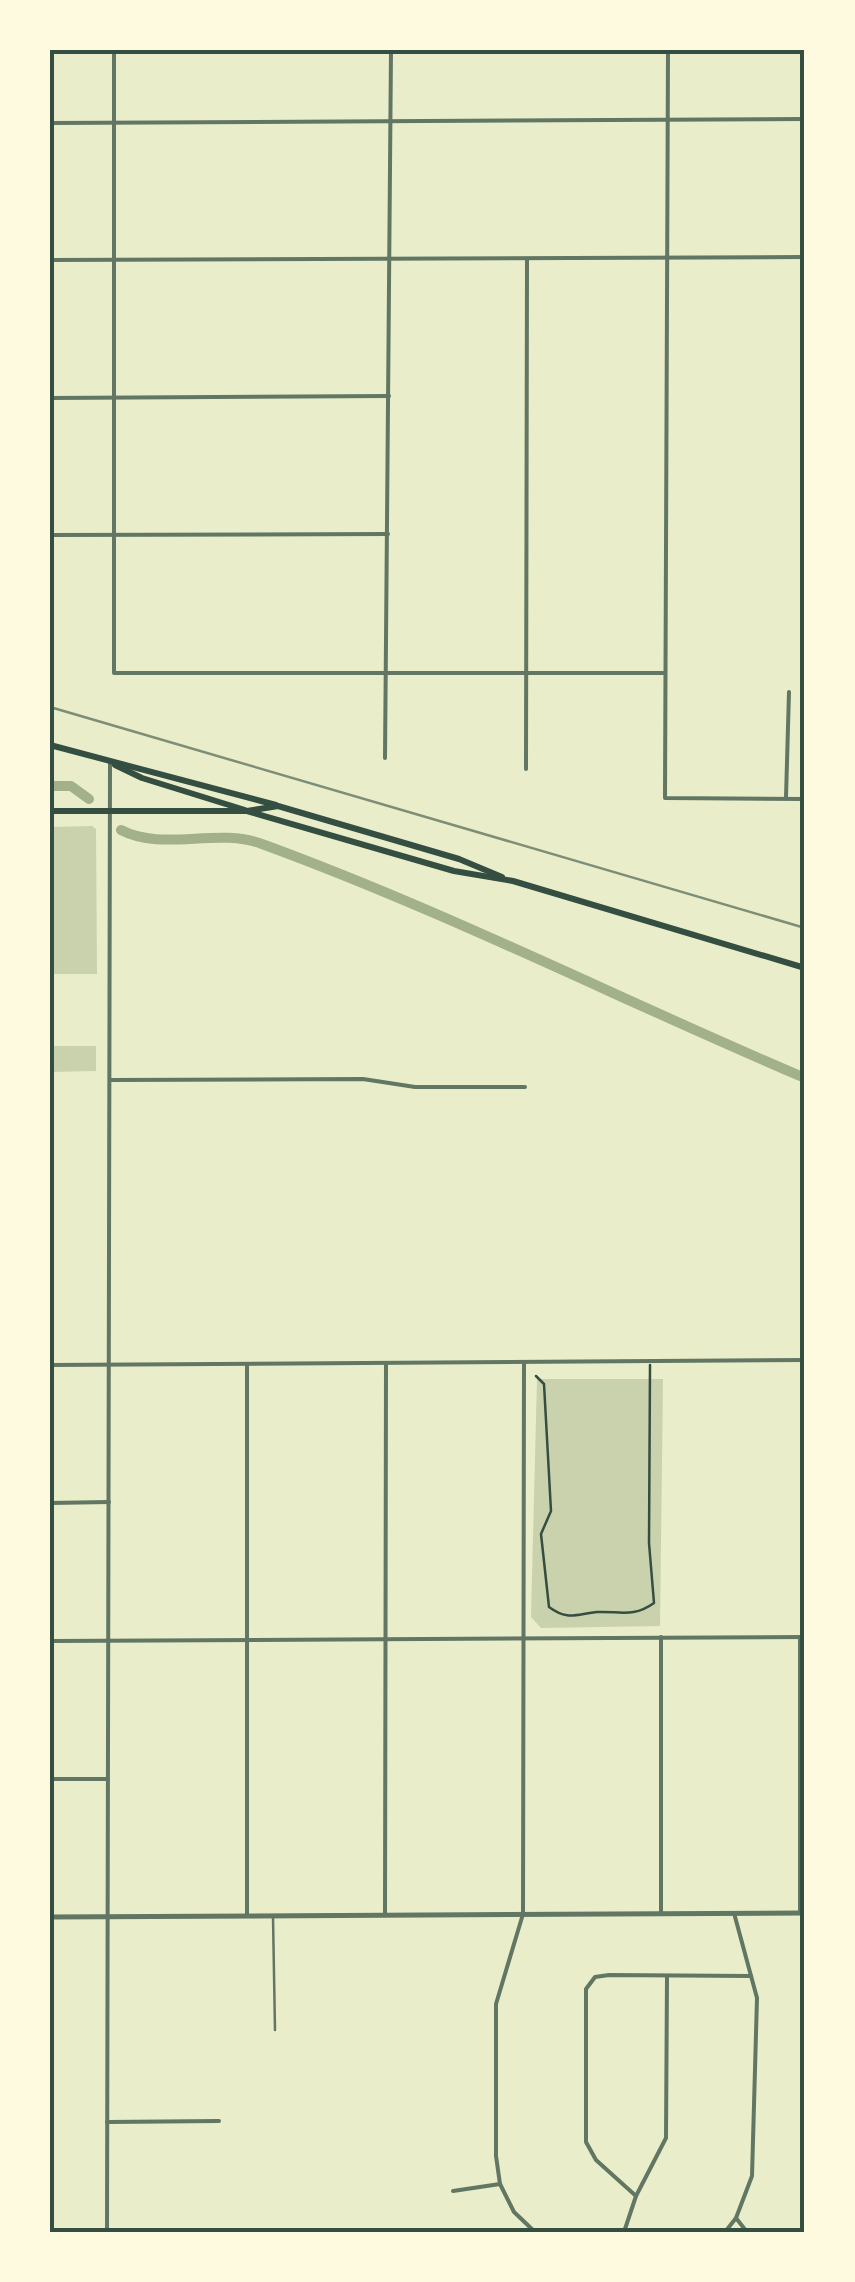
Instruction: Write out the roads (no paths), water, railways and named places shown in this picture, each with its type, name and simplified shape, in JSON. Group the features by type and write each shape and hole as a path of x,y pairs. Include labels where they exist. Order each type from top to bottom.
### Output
{"main road":[{"path":"50,745 110,763 154,770 460,859 512,881 805,968"},
{"path":"110,763 142,778 247,811 454,871 512,881"},
{"path":"50,811 247,811 278,806"}],"street":[{"path":"114,50 114,673 663,672"},
{"path":"385,758 391,50"},
{"path":"668,50 665,798 805,799"},
{"path":"50,123 805,119"},
{"path":"50,260 805,257"},
{"path":"526,769 527,258"},
{"path":"50,398 389,396"},
{"path":"50,536 388,534"},
{"path":"786,799 789,692"},
{"path":"107,2232 110,763"},
{"path":"110,1080 363,1079 415,1087 526,1086"},
{"path":"50,1365 805,1360"},
{"path":"524,1362 523,1914 496,2004 496,2156 500,2184 514,2212 536,2232"},
{"path":"385,1915 386,1363"},
{"path":"246,1916 247,1364"},
{"path":"50,1503 109,1502"},
{"path":"662,1637 662,1914"},
{"path":"50,1641 803,1637 802,1913 50,1917"},
{"path":"50,1779 108,1779"},
{"path":"725,2232 736,2218 752,2176 757,1998 734,1913"},
{"path":"624,2232 636,2196 666,2138 667,1976"},
{"path":"636,2196 620,2185 586,2142 583,2005 595,1977 751,1976"},
{"path":"107,2122 219,2121"},
{"path":"452,2191 500,2184"},
{"path":"736,2218 747,2232"}],"lane":[{"path":"272,1916 275,2030"}],"waterway":[{"path":"50,786 71,786 89,799"},
{"path":"121,830 154,839 227,838 262,844 468,928 805,1078"}],"railway":[{"path":"50,707 805,928"}]}
